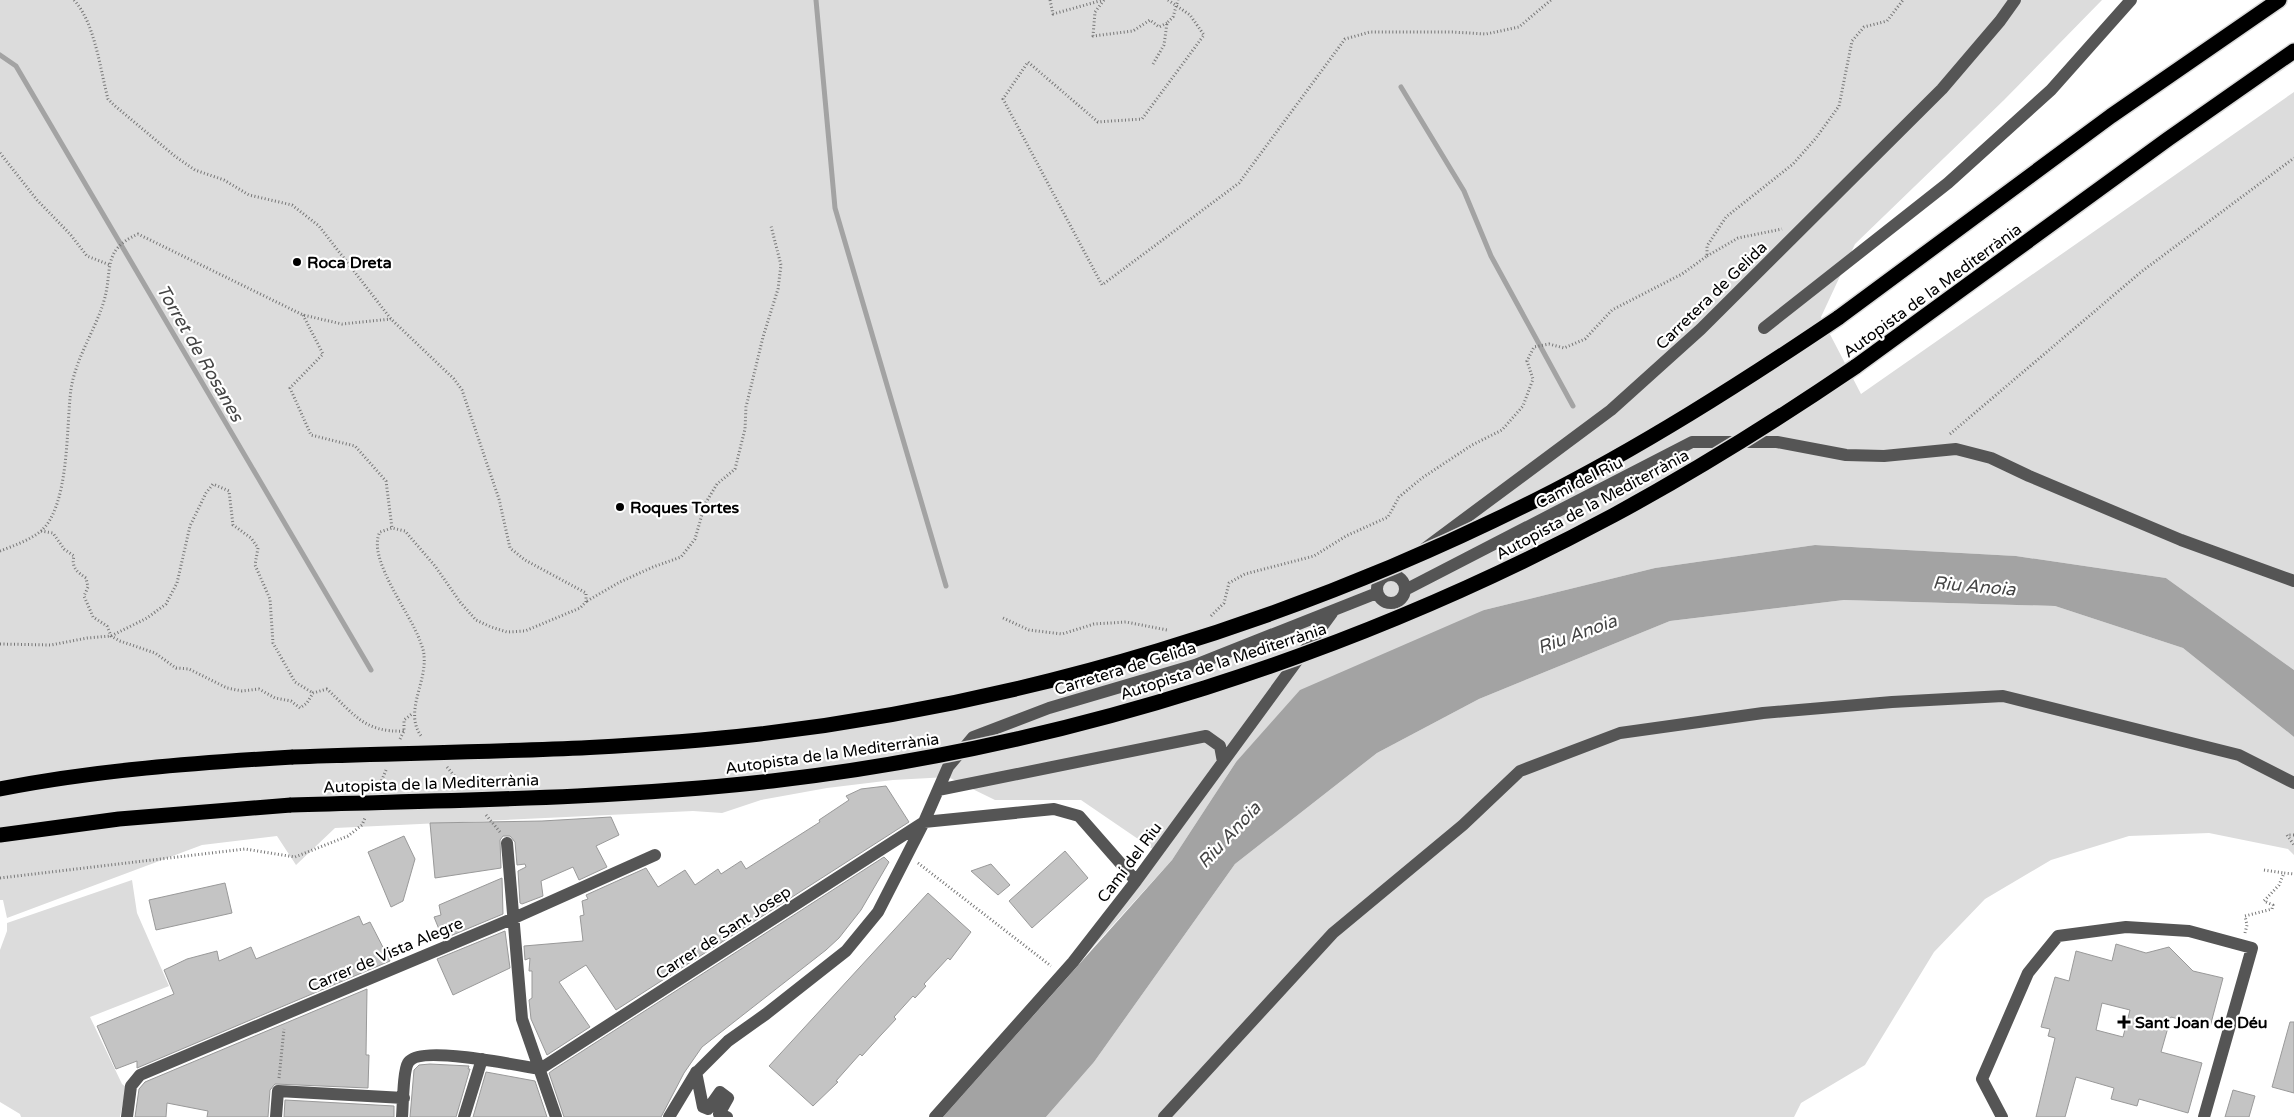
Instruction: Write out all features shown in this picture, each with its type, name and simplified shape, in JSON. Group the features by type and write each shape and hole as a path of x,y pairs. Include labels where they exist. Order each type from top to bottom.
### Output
{"highway":[{"name":"Autopista de la Mediterrània","path":"0,789 48,780 138,769 293,757 537,750 682,742 887,716 1006,692 1082,673 1206,636 1296,605 1379,572 1488,523 1576,479 1732,388 1838,318 2111,116 2279,0"},
{"name":"Autopista de la Mediterrània","path":"0,835 119,819 291,805 600,796 776,780 976,749 1121,713 1206,688 1331,644 1451,595 1611,517 1688,473 1762,428 1855,367 2168,139 2294,52"}],"street":[{"name":"Carretera de Gelida","path":"1392,575 1441,535 1611,410 1701,329 1942,89 2016,0"},
{"path":"1764,328 1948,183 2051,90 2131,0"},
{"name":"Camí del Riu","path":"1405,590 1692,442 1777,442 1846,455 1884,456 1956,448 1991,458 2181,540 2294,581"},
{"path":"1392,575 1402,579 1405,590 1401,598 1392,603 1383,601 1377,593 1377,584 1380,580 1392,575"},
{"name":"Carretera de Gelida","path":"669,1117 696,1072 728,1041 766,1014 846,951 878,912 924,822 948,767 973,738 1049,708 1195,666 1332,613 1377,593"},
{"name":"Camí del Riu","path":"935,1117 1062,974 1136,881 1332,613"},
{"path":"1164,1117 1333,933 1463,825 1520,771 1620,733 1763,713 1892,702 2003,696 2239,755 2294,784"},
{"path":"938,790 1206,736 1220,746 1223,762"},
{"path":"924,822 1054,809 1079,816 1136,881"},
{"name":"Carrer de Sant Josep","path":"540,1070 924,822"},
{"path":"507,843 522,1019 556,1117"},
{"name":"Carrer de Vista Alegre","path":"127,1117 131,1086 140,1075 514,918 655,855"},
{"path":"2002,1117 1982,1079 2028,974 2055,932 2126,927 2189,931 2247,946 2204,1117"},
{"path":"402,1117 407,1064 413,1057 424,1054 482,1059 540,1070"},
{"path":"464,1117 482,1059"},
{"path":"696,1072 703,1107 708,1109 720,1092 728,1098 719,1114 727,1117"},
{"path":"276,1117 278,1091 404,1098"}],"path":[{"path":"74,0 85,14 90,26 108,99 114,105 176,157 195,170 224,180 249,194 292,205 319,226 391,319 454,379 462,390 499,499 510,548 525,560 586,592 586,602"},
{"path":"1050,0 1053,14 1104,0 1095,12 1094,36 1132,31 1150,20 1158,27 1167,23 1173,17 1178,0"},
{"path":"1168,0 1190,15 1204,35 1142,119 1098,122 1028,62 1003,99 1102,285 1239,183 1345,39 1370,32 1486,34 1519,27 1551,0"},
{"path":"1707,256 1707,246 1726,217 1793,164 1816,138 1839,106 1852,41 1864,27 1887,21 1903,0"},
{"path":"1153,64 1164,45 1167,23"},
{"path":"0,153 37,200 70,234 87,256 110,265"},
{"path":"1930,452 2141,272 2294,158"},
{"path":"428,744 416,729 414,712 420,687 424,655 413,623 380,562 376,545 380,532 392,528 405,531 435,566 460,602 476,620 507,632 525,631 580,608 586,602 620,582 653,566 681,557 694,539 709,497 717,484 735,468 745,428 748,399 763,337 778,289 781,265 771,226"},
{"path":"1210,617 1224,603 1229,582 1245,574 1314,556 1346,536 1388,517 1398,497 1422,478 1472,444 1502,430 1523,406 1533,379 1527,361 1534,347 1549,344 1564,348 1585,339 1612,310 1682,274 1707,256 1738,238 1780,228 1795,237"},
{"path":"0,551 41,531 56,509 64,469 72,387 86,343 104,303 110,265 116,248 124,240 138,234 303,315 342,324 391,319"},
{"path":"303,315 323,354 290,388 311,435 355,446 386,481 392,528"},
{"path":"0,644 51,645 111,636 147,618 166,604 177,583 190,526 206,493 214,484 229,491 233,525 251,538 258,548 255,565 270,599 273,643 295,682 313,693"},
{"path":"41,531 53,533 64,548 74,556 72,562 76,572 86,578 88,587 84,596 92,616 107,626 111,636 120,641 155,653 176,668 189,669 227,688 242,691 259,690 275,698 291,701 300,708 307,703 313,693 327,689 356,718 376,729 388,732 404,731"},
{"path":"1002,618 1028,630 1062,634 1094,624 1126,622 1175,632"},
{"path":"400,740 404,731 404,720 414,712"},
{"path":"441,760 466,790"},
{"path":"377,791 388,765"},
{"path":"485,813 507,843"},
{"path":"0,878 246,850 295,857 348,836 362,825 366,816"},
{"path":"2294,835 2288,835 2294,845"},
{"path":"908,854 1062,974"},
{"path":"2264,870 2294,874"},
{"path":"2247,946 2245,916 2272,909 2273,905 2264,901 2279,886 2284,873"},
{"path":"278,1091 285,1014"}],"shaded area":[{"path":"0,0 2102,0 2004,100 1855,244 1821,317 1861,394 2294,92 2294,670 2166,578 2016,556 1815,545 1655,568 1484,610 1236,762 1172,860 1083,958 1160,854 1081,800 995,800 948,777 893,780 827,788 761,800 722,813 693,811 335,828 296,865 277,836 202,845 7,918 3,900 0,900"},
{"path":"1844,600 2055,606 2183,648 2294,737 2294,855 2288,849 2209,833 2129,836 2051,860 1985,899 1934,952 1865,1065 1801,1103 1794,1117 1046,1117 1094,1062 1235,864 1377,753 1479,699 1670,621"},
{"path":"132,880 137,913 169,986 90,1017 122,1084 126,1087 120,1117 21,1117 20,1114 0,1102 0,950 7,931 7,923"}],"water":[{"name":"Riu Anoia","path":"1815,545 2016,556 2166,578 2294,670 2294,737 2183,648 2055,606 1844,600 1670,621 1479,699 1377,753 1235,864 1094,1062 1046,1117 943,1117 1172,860 1236,762 1300,690 1484,610 1655,568"}],"building":[{"path":"886,786 909,822 616,1010 586,965 559,982 590,1027 547,1055 531,1019 529,1000 532,998 532,971 529,971 530,958 525,960 524,946 583,941 580,916 584,915 582,901 588,899 586,895 646,868 658,887 685,870 695,885 718,869 721,874 741,861 746,869 820,822 819,820 849,800 846,796 861,789"},
{"path":"611,817 619,835 596,846 607,867 579,880 573,867 541,881 543,896 522,904 520,903 518,871 526,867 525,864 517,865 515,842 510,836 503,836 500,840 501,868 435,878 430,823 542,821"},
{"path":"404,836 415,859 403,901 391,907 368,852"},
{"path":"1065,851 1088,878 1032,928 1009,901"},
{"path":"884,857 889,862 861,910 839,938 702,1047 684,1073 661,1117 564,1117 549,1073"},
{"path":"991,864 1010,885 998,895 971,871"},
{"path":"502,878 503,914 443,939 434,917 441,915 439,905"},
{"path":"225,883 232,913 156,930 149,900"},
{"path":"928,893 971,932 950,960 948,958 924,984 926,986 915,998 913,996 894,1017 896,1019 862,1056 860,1054 836,1081 838,1082 813,1106 769,1066"},
{"path":"359,916 363,925 370,922 390,961 137,1068 137,1061 116,1069 97,1026 174,994 164,970 187,959 217,951 219,961 251,947 256,959"},
{"path":"505,931 510,968 453,995 437,959"},
{"name":"Sant Joan de Déu","path":"2116,944 2146,953 2169,947 2193,971 2223,978 2210,1027 2171,1017 2161,1052 2202,1063 2188,1113 2139,1099 2137,1106 2111,1099 2114,1088 2076,1077 2065,1117 2036,1117 2055,1038 2048,1036 2050,1029 2041,1027 2055,977 2069,981 2076,951 2112,961","holes":["2102,1003 2130,1010 2123,1037 2096,1030"]},
{"path":"367,989 366,1055 369,1055 368,1088 275,1084 270,1090 268,1117 207,1117 208,1111 167,1103 166,1117 135,1117 139,1089 145,1082"},
{"path":"2290,1022 2294,1022 2294,1093 2272,1087"},
{"path":"419,1065 469,1066 468,1069 470,1069 456,1117 410,1117 414,1070"},
{"path":"486,1072 535,1081 547,1117 473,1117"},
{"path":"2233,1090 2255,1096 2249,1117 2225,1117"},
{"path":"285,1100 394,1106 394,1117 284,1117"}],"waterway":[{"path":"816,0 835,208 946,586"},
{"name":"Torret de Rosanes","path":"0,55 16,66 371,670"},
{"path":"1401,87 1464,191 1491,256 1573,406"}],"place":[{"name":"Roca Dreta","path":"297,262"},
{"name":"Roques Tortes","path":"620,507"},
{"name":"Sant Joan de Déu","path":"2124,1022"}]}
